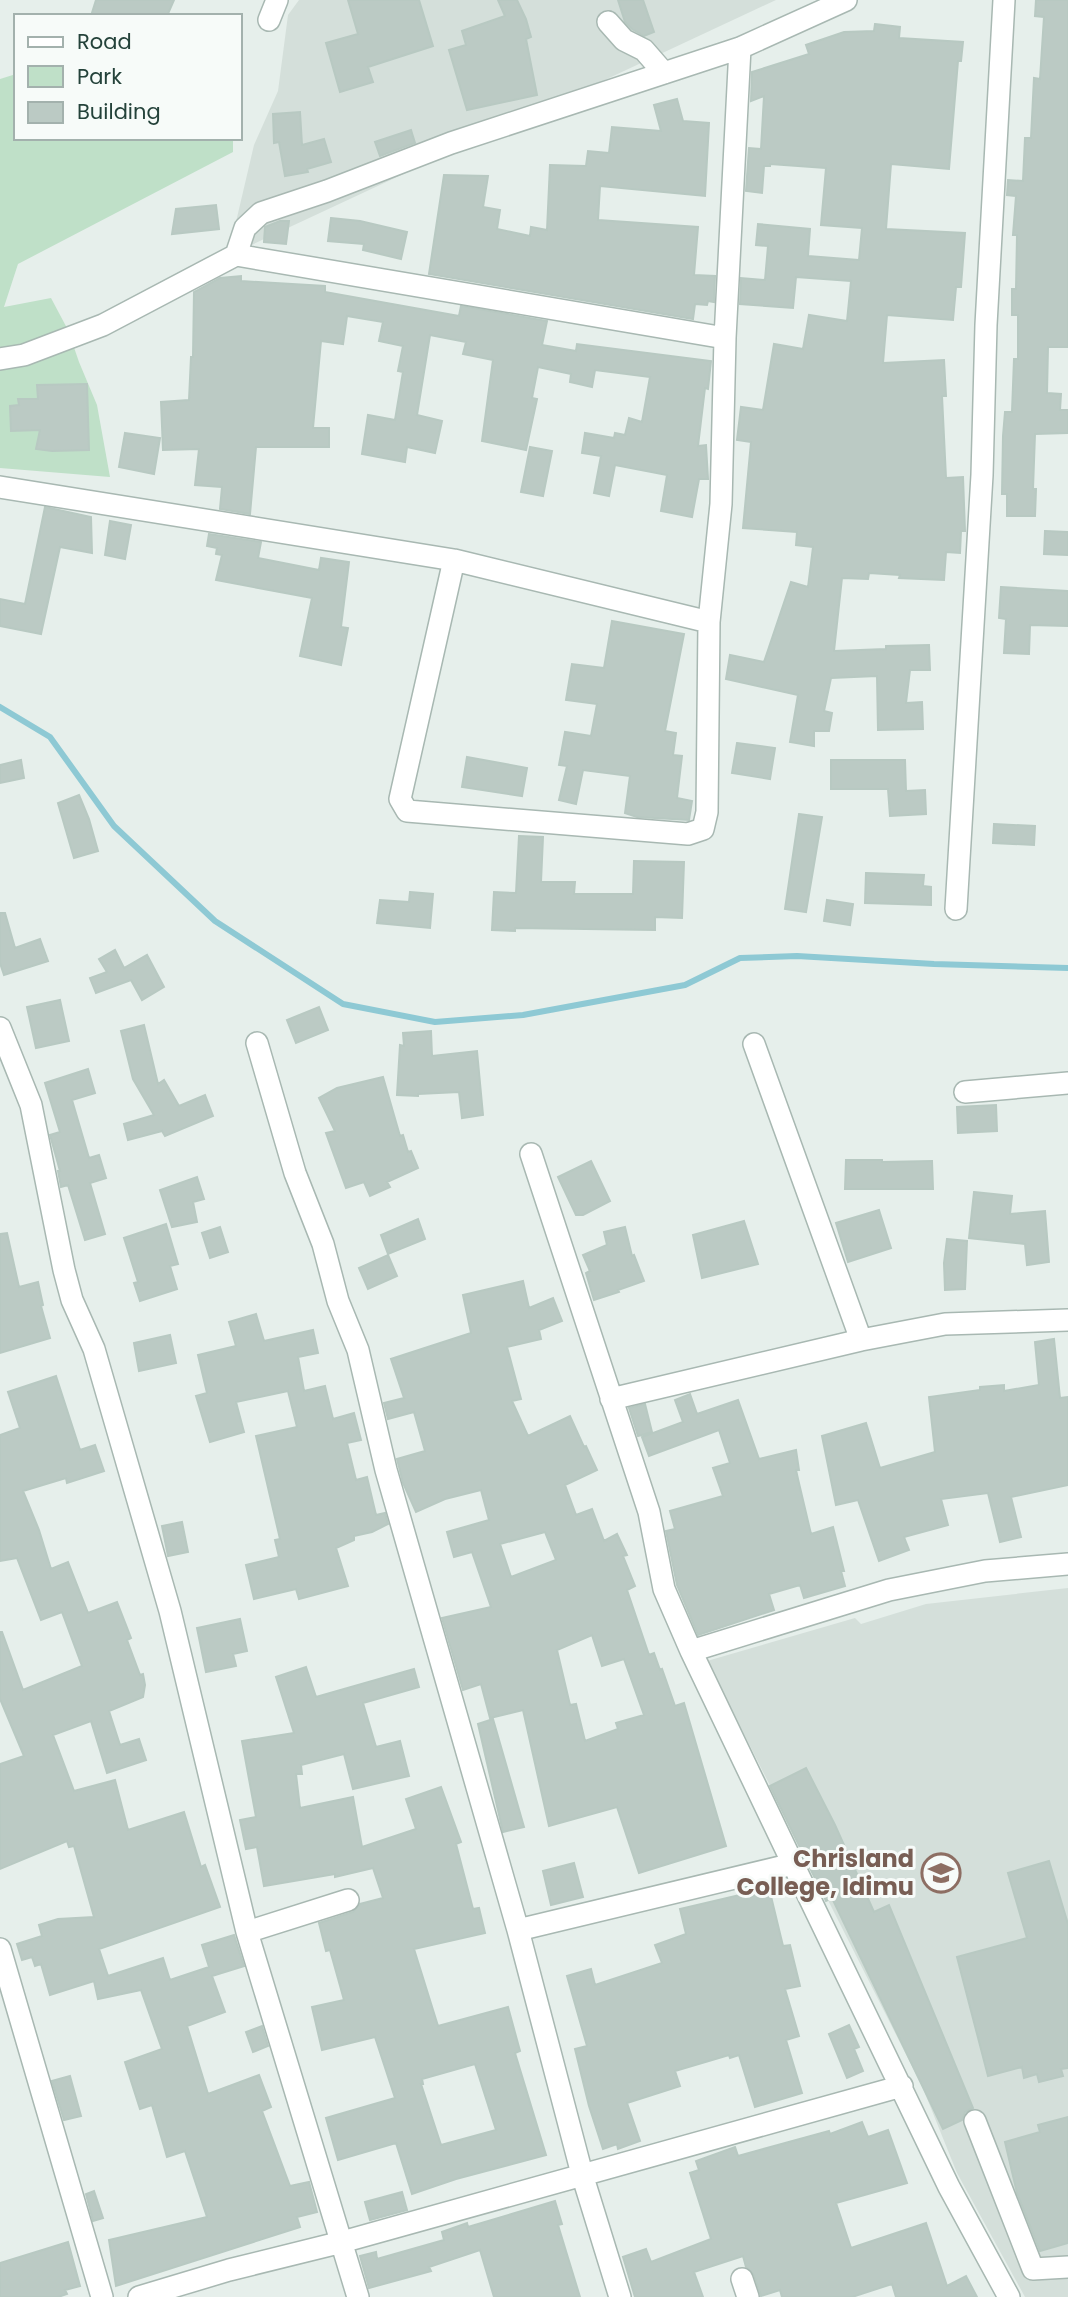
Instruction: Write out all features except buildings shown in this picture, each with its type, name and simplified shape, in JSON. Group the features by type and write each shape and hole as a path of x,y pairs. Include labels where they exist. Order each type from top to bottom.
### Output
{"street":[{"path":"269,20 277,0"},
{"path":"236,255 245,228 261,213 327,191 451,142 740,48 846,0"},
{"path":"956,909 982,475 986,325 1004,0"},
{"path":"608,22 624,40 644,50 664,73"},
{"path":"454,560 400,799 407,810 688,834 703,829 708,812 709,622 721,503 725,338 740,48"},
{"path":"0,359 24,355 103,325 236,255 725,338"},
{"path":"0,487 454,560 709,622"},
{"path":"0,1028 31,1105 72,1300 94,1349 170,1611 247,1933 358,2297"},
{"path":"257,1043 295,1173 323,1244 338,1301 358,1350 386,1470 518,1930 582,2174 620,2297"},
{"path":"754,1044 861,1340"},
{"path":"965,1092 1068,1083"},
{"path":"531,1154 649,1512 664,1589 691,1651 949,2187 1009,2297"},
{"path":"611,1399 861,1340 945,1324 1068,1320"},
{"path":"691,1651 889,1590 985,1571 1068,1564"},
{"path":"518,1930 793,1864"},
{"path":"247,1933 348,1900"},
{"path":"0,1949 102,2297"},
{"path":"139,2297 902,2085"},
{"path":"975,2121 1033,2269 1068,2267"}],"shaded area":[{"path":"299,0 776,0 228,256 254,145 278,91 288,15"},
{"name":"Chrisland College, Idimu","path":"1068,1588 1068,2297 1025,2297 957,2173 922,2086 707,1661 855,1618 861,1624 926,1604"}],"green space":[{"path":"14,75 14,140 233,140 233,152 18,264 4,307 51,298 68,330 97,405 110,477 0,468 0,79"}],"waterway":[{"path":"0,707 50,737 114,826 215,921 343,1004 435,1022 523,1015 685,985 740,958 797,956 1068,968"}],"place":[{"name":"Chrisland College, Idimu","path":"941,1873"}]}
